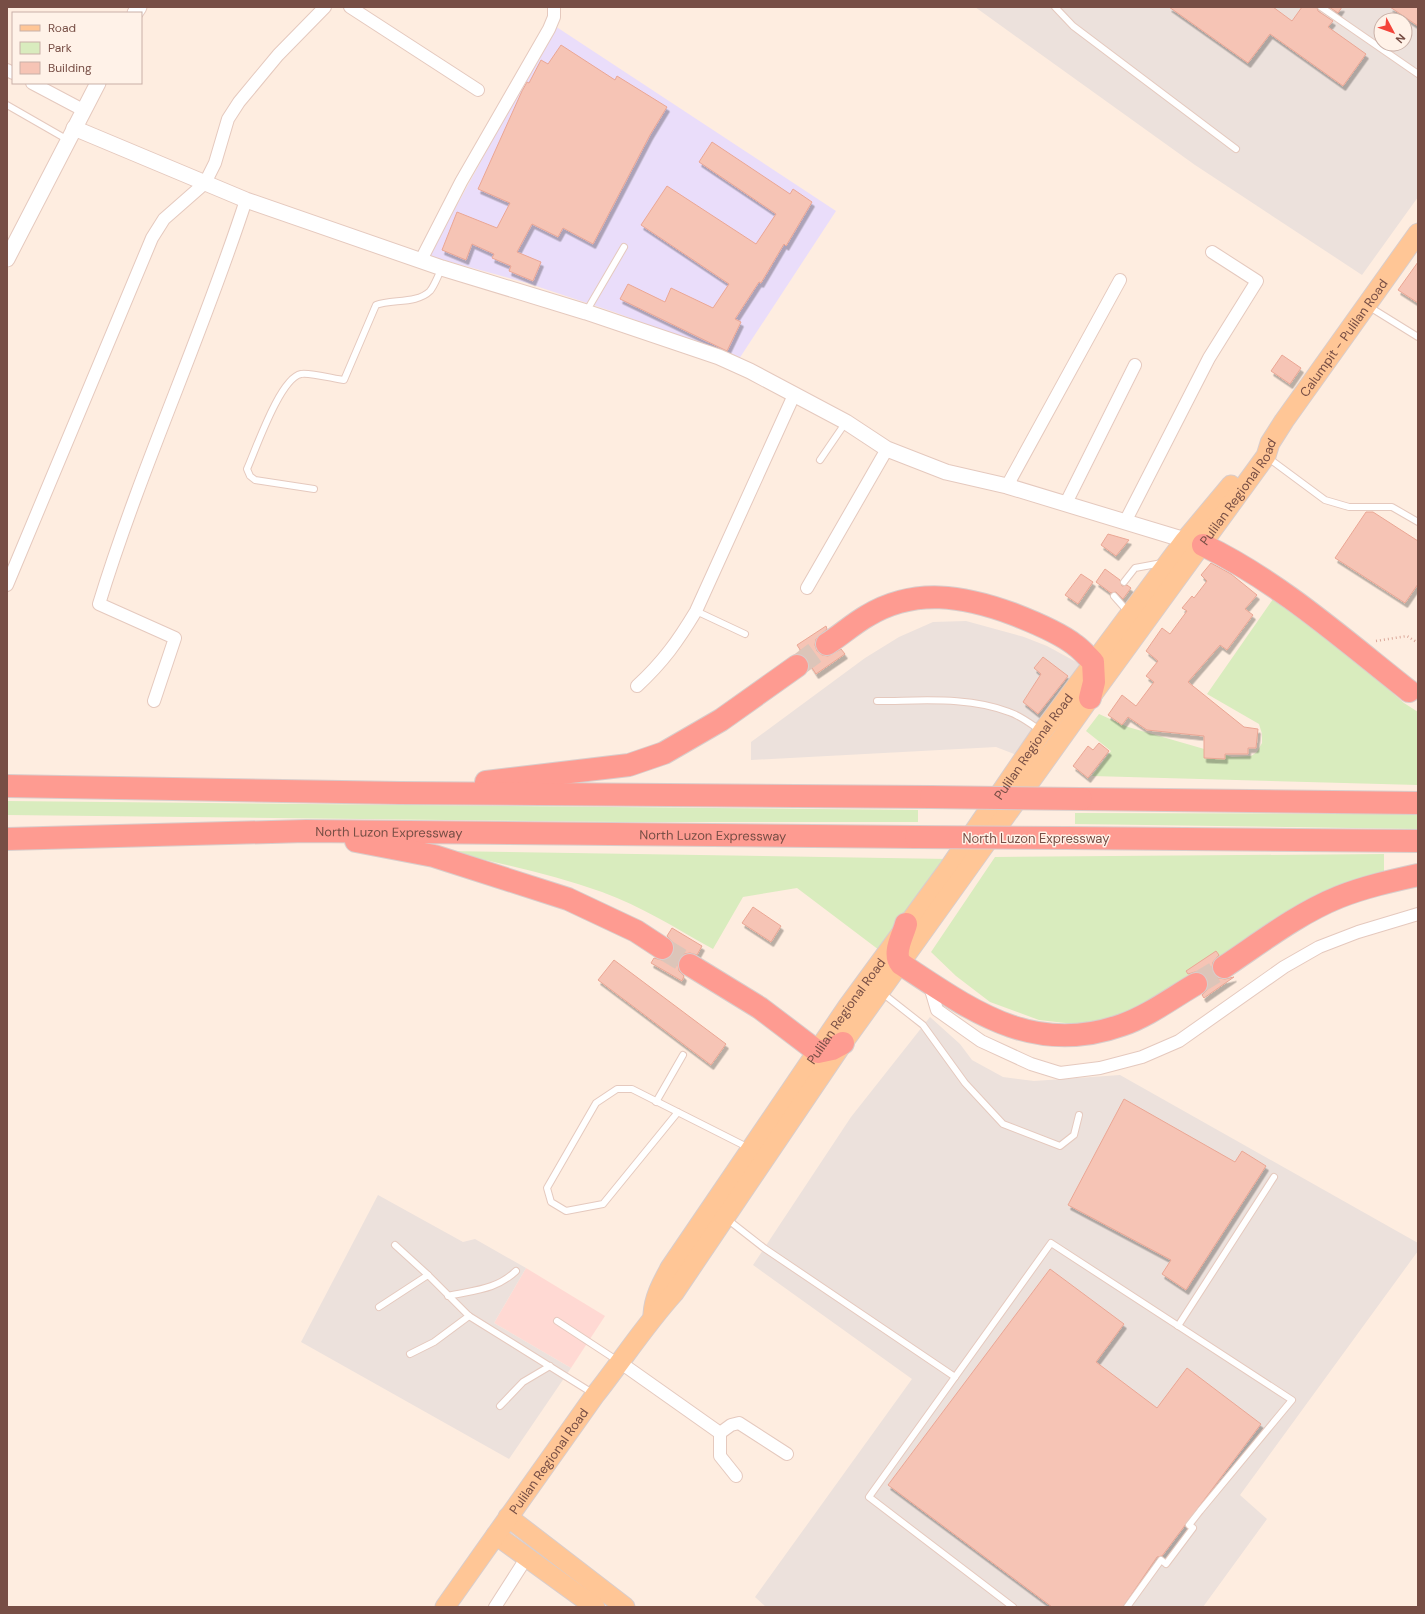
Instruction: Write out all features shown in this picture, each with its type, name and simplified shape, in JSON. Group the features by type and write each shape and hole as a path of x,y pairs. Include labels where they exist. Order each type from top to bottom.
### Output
{"highway":[{"path":"1194,542 1235,560 1280,591 1409,691"},
{"path":"827,644 874,613 916,598 941,596 965,599 1023,618 1074,644 1093,662 1094,682 1090,698"},
{"path":"400,793 629,766 664,753 688,741 727,716 797,666"},
{"path":"7,786 400,793 1082,798 1418,803"},
{"path":"306,831 434,856 568,898 636,931 662,948"},
{"name":"North Luzon Expressway","path":"7,839 306,831 1418,841"},
{"path":"1224,967 1300,917 1337,898 1376,884 1418,874"},
{"path":"906,924 897,951 898,960 901,964 965,1005 1004,1025 1034,1034 1062,1036 1090,1034 1122,1025 1196,984"},
{"path":"690,965 760,1008 818,1052 832,1049 843,1043"}],"main road":[{"name":"Calumpit - Pulilan Road","path":"1265,450 1284,420 1418,233"},
{"name":"Pulilan Regional Road","path":"445,1607 595,1395 653,1316 674,1293 843,1043 881,992 1090,698 1194,542 1265,450"},
{"name":"Pulilan Regional Road","path":"653,1316 654,1303 661,1284 670,1268 906,924 948,868 1042,732 1093,662 1170,562 1194,542"},
{"path":"525,1493 530,1534"},
{"path":"508,1517 625,1607"},
{"path":"496,1535 595,1607"},
{"path":"482,1556 522,1554"}],"street":[{"path":"7,585 152,238 164,219 205,183 215,163 228,119 239,102 278,55 325,7"},
{"path":"350,7 478,90"},
{"path":"421,260 460,182 549,29 554,17 554,7"},
{"path":"34,84 83,110"},
{"path":"7,259 97,84"},
{"path":"72,134 205,183 246,200 442,268 586,312 719,357 750,371 846,422 887,449 946,472 1007,486 1194,542"},
{"path":"154,701 175,638 99,604 117,547 224,268 246,200"},
{"path":"1125,522 1209,358 1257,281 1212,252"},
{"path":"1007,486 1120,280"},
{"path":"1066,504 1135,365"},
{"path":"637,686 657,668 677,643 696,611 794,395"},
{"path":"808,588 887,449"},
{"path":"929,982 937,1010 981,1041 1032,1064 1060,1073 1100,1068 1142,1057 1179,1041 1284,967 1319,947 1358,932 1418,914"},
{"path":"620,1362 720,1433"},
{"path":"720,1433 731,1425 739,1423 787,1454"},
{"path":"720,1433 720,1456 736,1476"},
{"path":"494,1607 522,1554"}],"lane":[{"path":"1055,7 1073,26 1236,149"},
{"path":"1321,7 1418,74"},
{"path":"7,105 72,134"},
{"path":"586,312 624,247"},
{"path":"314,490 255,480 250,476 247,469 278,397 291,378 301,373 344,380 376,305 385,302 416,299 430,291 442,268"},
{"path":"1366,305 1418,338"},
{"path":"820,460 846,422"},
{"path":"1265,450 1325,500 1349,507 1392,506 1418,522"},
{"path":"1124,582 1135,568 1170,562"},
{"path":"1114,596 1130,614"},
{"path":"696,611 745,634"},
{"path":"877,701 934,700 980,704 1011,713 1042,732"},
{"path":"881,992 923,1025 965,1083 1003,1124 1060,1146 1074,1135 1079,1115"},
{"path":"656,1102 683,1055"},
{"path":"678,1112 604,1204 566,1210 551,1202 548,1188 596,1103 617,1089 632,1089 656,1102 678,1112 751,1149"},
{"path":"1178,1326 1274,1177"},
{"path":"724,1217 764,1248 955,1377"},
{"path":"1013,1607 869,1496 1051,1243 1292,1400 1189,1525 1193,1528 1166,1564 1161,1560 1127,1607"},
{"path":"395,1245 469,1316 595,1395"},
{"path":"448,1296 490,1288 505,1281 516,1271"},
{"path":"379,1307 428,1275"},
{"path":"410,1354 434,1342 469,1316"},
{"path":"557,1321 620,1362"},
{"path":"500,1406 523,1382 550,1366"}],"path":[{"path":"1350,645 1407,636 1418,643"}],"shaded area":[{"path":"975,7 1418,7 1418,197 1362,275 1195,165"},
{"path":"555,26 836,211 739,359 614,312 527,283 429,256"},
{"path":"966,621 1024,637 1047,646 1080,664 1019,756 996,747 751,760 751,742 865,658 899,637 933,622"},
{"path":"930,1017 960,1044 972,1060 1003,1077 1034,1081 1120,1075 1418,1243 1418,1251 1240,1495 1267,1519 1203,1607 766,1607 755,1597 912,1379 753,1265 851,1117"},
{"path":"378,1195 463,1242 475,1239 526,1268 494,1323 571,1368 509,1459 301,1342"},
{"path":"526,1268 605,1316 571,1368 494,1323"}],"green space":[{"path":"1278,592 1404,703 1418,712 1418,785 1092,776 1111,751 1086,731 1099,714 1128,727 1232,757 1251,756 1257,752 1262,743 1262,734 1259,724 1207,694"},
{"path":"7,801 918,810 918,822 623,822 7,815"},
{"path":"1075,813 1418,814 1418,829 1075,824"},
{"path":"446,851 949,859 883,953 797,888 743,897 713,949 645,911 602,892 544,874"},
{"path":"1384,854 1384,873 1325,896 1160,999 1118,1017 1074,1024 1039,1020 990,1002 956,976 931,952 995,857"}],"building":[{"path":"1169,7 1273,7 1292,21 1302,7 1317,7 1318,11 1333,21 1328,27 1366,54 1343,86 1270,34 1248,63"},
{"path":"1329,7 1342,7 1338,13"},
{"path":"1390,7 1418,7 1418,26 1413,23 1413,12 1397,12"},
{"path":"561,45 615,80 617,76 667,107 650,135 593,244 563,228 558,237 532,224 517,252 541,262 533,281 509,271 511,266 492,258 494,254 472,244 466,260 442,250 457,212 497,228 510,203 478,189 527,82 529,83 541,60 548,64"},
{"path":"712,142 790,194 793,189 812,202 786,246 784,244 761,283 759,282 735,319 741,322 727,351 620,299 628,284 665,302 671,288 713,308 729,284 641,225 667,186 756,244 776,214 699,162"},
{"path":"1418,262 1418,303 1398,290"},
{"path":"1282,355 1301,368 1290,384 1271,371"},
{"path":"1366,512 1373,512 1418,541 1418,584 1405,603 1335,558"},
{"path":"1108,534 1129,540 1116,556 1101,545"},
{"path":"1211,563 1231,574 1257,595 1245,609 1253,615 1227,650 1220,645 1188,682 1244,727 1258,729 1256,748 1248,748 1248,754 1225,754 1225,759 1204,758 1204,736 1147,730 1128,717 1122,725 1108,715 1122,695 1136,706 1154,682 1146,676 1158,661 1146,651 1162,628 1170,634 1187,611 1182,608 1192,596 1194,598 1207,581 1201,575"},
{"path":"1105,569 1120,580 1122,586 1127,585 1131,588 1123,599 1116,592 1111,593 1096,582"},
{"path":"1081,574 1093,582 1078,604 1065,595"},
{"path":"826,626 827,629 816,639 815,645 817,651 822,655 828,656 841,649 845,654 816,674 797,645"},
{"path":"1043,657 1068,676 1038,714 1023,702 1041,674 1034,668"},
{"path":"1099,743 1109,751 1088,778 1073,766 1088,746 1093,750"},
{"path":"753,907 781,926 771,942 742,923"},
{"path":"672,928 702,946 697,955 690,953 684,954 679,959 679,971 684,976 682,981 651,963 654,958 662,960 668,959 673,954 673,943 667,936"},
{"path":"1216,951 1219,955 1213,962 1213,974 1218,978 1225,979 1234,977 1204,998 1202,995 1207,990 1208,984 1206,977 1202,973 1195,972 1188,974 1186,971"},
{"path":"614,960 726,1044 711,1065 598,980"},
{"path":"1124,1099 1235,1162 1242,1151 1266,1166 1186,1290 1162,1274 1171,1260 1068,1205"},
{"path":"1050,1269 1124,1324 1096,1362 1157,1408 1187,1368 1261,1424 1162,1556 1157,1557 1123,1607 1052,1607 888,1485"}],"tunnel":[{"path":"797,666 827,644"},
{"path":"662,948 690,965"},
{"path":"1196,984 1224,967"}]}
